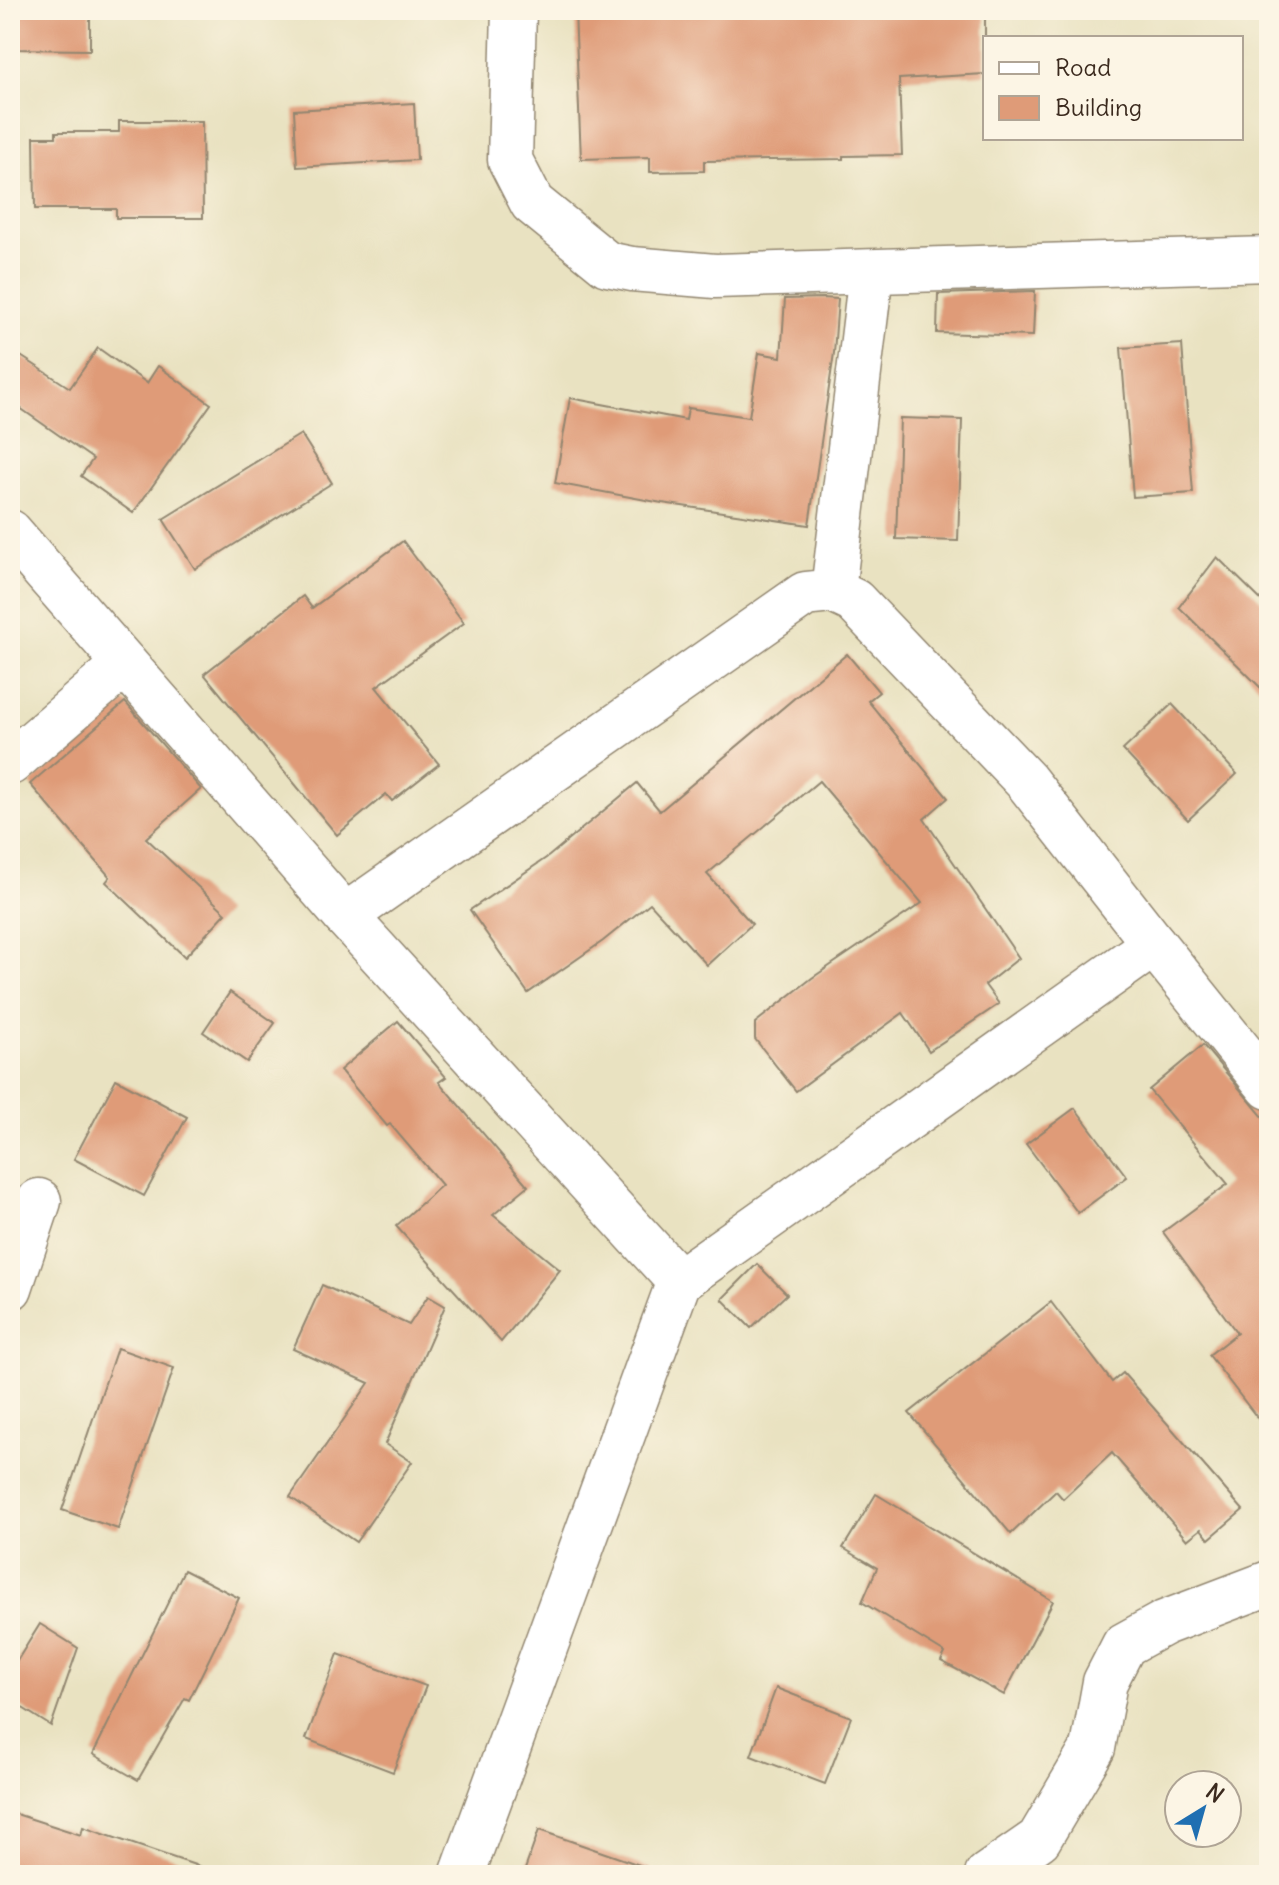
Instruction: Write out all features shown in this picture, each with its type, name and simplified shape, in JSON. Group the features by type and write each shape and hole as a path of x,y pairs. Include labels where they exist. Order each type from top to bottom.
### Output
{"street":[{"path":"514,10 510,160 532,203 607,264 715,276 1269,259"},
{"path":"833,591 871,272"},
{"path":"10,532 345,916 679,1281"},
{"path":"345,916 805,594 833,591 854,601 1026,781 1269,1087"},
{"path":"10,763 125,664"},
{"path":"462,1875 679,1281 1154,944"},
{"path":"10,1288 39,1201"},
{"path":"987,1875 1039,1839 1078,1774 1093,1748 1105,1682 1124,1645 1164,1623 1269,1583"}],"building":[{"path":"10,10 90,10 90,50 10,49"},
{"path":"575,10 985,10 983,74 899,79 902,155 704,161 704,171 650,172 650,157 581,159"},
{"path":"414,103 417,160 297,167 294,110"},
{"path":"119,121 202,121 203,218 116,218 116,209 35,209 34,137 56,137 56,132 119,132"},
{"path":"1035,291 1033,336 937,333 938,294"},
{"path":"785,299 838,299 834,353 809,525 555,483 570,398 686,420 688,408 749,417 759,353 781,357"},
{"path":"1182,344 1193,493 1133,497 1121,348"},
{"path":"98,348 147,383 158,366 211,404 133,513 81,476 93,459 10,401 10,349 70,388"},
{"path":"900,418 962,420 958,541 896,539"},
{"path":"301,434 332,483 195,569 163,519"},
{"path":"403,541 464,623 376,687 439,764 392,801 386,794 337,835 204,674 303,596 312,608"},
{"path":"1217,557 1269,608 1269,696 1179,607"},
{"path":"847,654 879,692 868,701 948,798 924,819 1019,958 985,985 999,1004 929,1051 903,1013 796,1091 755,1039 755,1023 812,978 922,903 819,781 707,874 752,924 707,965 650,903 603,941 528,993 470,910 549,856 637,783 660,811"},
{"path":"125,702 201,789 146,838 226,913 185,957 106,882 110,877 30,784"},
{"path":"1172,704 1237,774 1188,820 1123,750"},
{"path":"230,992 275,1023 247,1062 203,1032"},
{"path":"398,1021 446,1077 439,1082 528,1186 493,1215 560,1270 501,1342 396,1226 442,1185 340,1070"},
{"path":"1203,1045 1269,1124 1269,1433 1209,1355 1237,1333 1163,1232 1228,1184 1149,1090"},
{"path":"116,1079 187,1117 144,1196 74,1159"},
{"path":"1075,1108 1127,1177 1078,1213 1026,1144"},
{"path":"757,1264 787,1294 751,1328 722,1299"},
{"path":"322,1285 409,1325 428,1296 445,1306 385,1444 412,1462 356,1542 290,1497 369,1383 293,1349"},
{"path":"1051,1302 1112,1382 1123,1373 1243,1510 1209,1539 1201,1529 1187,1540 1112,1453 1063,1499 1056,1491 1011,1534 909,1413"},
{"path":"117,1348 174,1368 118,1529 62,1510"},
{"path":"876,1494 1053,1601 1004,1695 941,1661 945,1653 862,1602 877,1568 843,1548"},
{"path":"184,1570 239,1598 189,1700 185,1698 138,1780 93,1754"},
{"path":"40,1624 78,1648 51,1726 10,1700 10,1672"},
{"path":"338,1654 426,1686 393,1772 306,1739"},
{"path":"776,1688 851,1717 825,1784 751,1756"},
{"path":"10,1812 81,1835 83,1827 204,1868 203,1875 10,1875"},
{"path":"539,1830 651,1869 650,1875 523,1875"}]}
